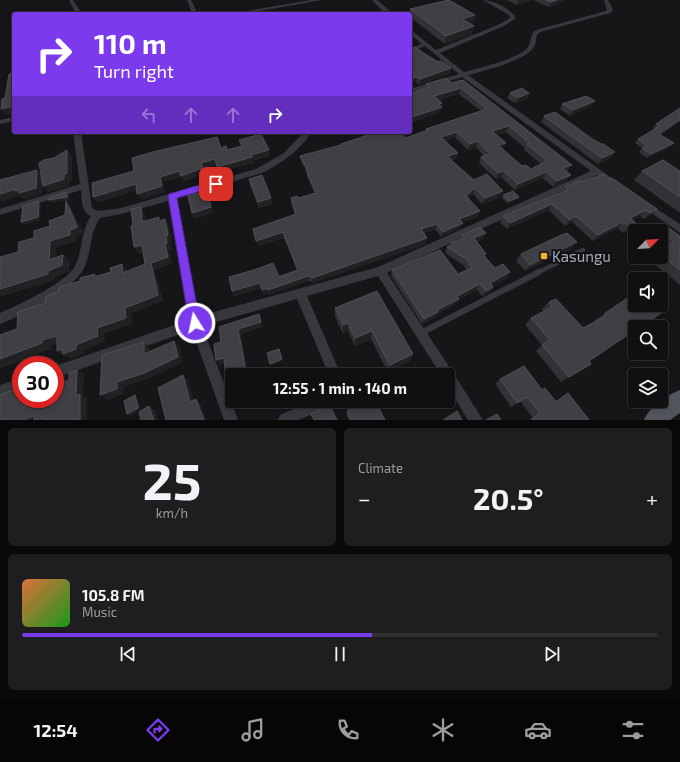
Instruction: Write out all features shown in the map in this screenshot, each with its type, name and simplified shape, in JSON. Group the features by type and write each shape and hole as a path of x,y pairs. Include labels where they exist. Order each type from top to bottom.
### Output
{"main road":[{"path":"654,420 680,400"}],"street":[{"path":"71,0 79,12"},
{"path":"189,0 194,12"},
{"path":"251,12 320,0"},
{"path":"374,0 388,12"},
{"path":"436,52 502,25 513,18 511,14 485,0"},
{"path":"412,90 502,63 527,52 532,46 534,34 538,31 608,12 610,10 606,0"},
{"path":"412,33 463,74 624,189"},
{"path":"412,49 427,44"},
{"path":"0,122 12,119"},
{"path":"77,134 88,208 90,212 97,215 121,211 270,166 293,151 306,134"},
{"path":"64,369 195,323 380,271 598,171"},
{"path":"0,212 85,186"},
{"path":"172,196 195,323 231,420"},
{"path":"637,198 680,229"},
{"path":"0,319 39,299 57,288 78,272 88,229 91,222 97,215"},
{"path":"380,271 443,368"},
{"path":"300,293 332,368"},
{"path":"455,386 476,420"},
{"path":"0,391 12,387"},
{"path":"285,420 310,408"}],"lane":[{"path":"421,334 583,250"}],"building":[{"path":"449,0 475,15 462,19 474,26 446,36 410,9"},
{"path":"546,0 557,0 551,2"},
{"path":"412,47 416,48 438,62 441,61 451,68 420,79 417,77 412,78"},
{"path":"12,73 12,106 1,109 2,99 5,98 9,74"},
{"path":"446,78 451,83 463,80 572,165 563,168 571,175 557,181 546,172 518,184 504,171 498,173 481,157 490,154 478,141 470,144 457,132 441,137 458,153 448,156 454,163 474,180 487,174 503,191 485,198 475,188 466,196 480,211 459,219 463,223 443,232 437,224 421,229 427,238 312,278 311,276 308,276 268,290 267,288 262,290 260,283 232,291 229,277 273,263 279,277 298,270 283,232 256,241 253,229 296,214 291,198 297,196 299,198 316,193 306,170 308,170 300,156 341,145 371,134 402,134 405,138 428,130 426,129 487,109 461,88 434,96 442,103 438,104 442,107 412,117 412,93 429,87 426,84","holes":["509,126 530,143 527,144 547,161 531,169 526,165 522,166 498,145 506,143 492,131"]},
{"path":"522,88 529,93 517,98 510,93"},
{"path":"586,96 595,101 573,110 562,104"},
{"path":"680,108 680,120 659,134 674,143 651,154 642,148 647,146 638,139 660,126 656,124"},
{"path":"555,112 591,138 615,152 602,158 544,116"},
{"path":"261,134 269,150 251,155 252,157 217,167 215,159 201,163 203,168 181,176 179,171 160,177 162,186 137,194 136,184 93,197 92,183 134,171 132,158 217,137 221,148 226,146 227,150 242,146 239,140"},
{"path":"67,150 67,173 64,175 64,179 43,186 39,163 44,160 54,158"},
{"path":"663,160 680,171 680,197 642,171"},
{"path":"37,170 36,188 19,193 19,190 15,191 16,189 0,194 0,180"},
{"path":"604,174 609,179 612,178 657,209 650,213 646,210 630,218 636,223 634,224 628,224 628,226 623,222 598,235 576,216 570,220 552,204 510,223 503,216 568,190 565,187 579,181 581,182"},
{"path":"262,175 271,198 258,202 249,179"},
{"path":"207,191 211,207 192,213 188,196"},
{"path":"513,191 519,197 509,201 503,195"},
{"path":"67,192 67,197 48,200 48,198"},
{"path":"39,201 38,217 21,222 23,206"},
{"path":"66,201 77,226 76,228 70,230 70,235 50,241 49,260 63,255 62,265 48,271 48,274 0,289 0,257 18,252 19,242 34,238 34,231 50,226 49,221 65,215"},
{"path":"141,207 142,222 159,217 159,221 165,219 168,235 166,236 167,243 165,244 168,257 151,263 158,295 125,308 126,318 97,328 98,336 76,345 76,349 63,354 62,349 57,351 57,336 42,340 42,343 0,359 0,335 17,329 18,312 45,303 46,296 58,292 59,287 80,281 80,278 95,274 94,277 111,272 110,268 122,264 123,273 145,264 142,245 134,247 131,226 133,225 131,209"},
{"path":"480,227 486,233 474,238 486,254 483,255 495,268 503,264 510,272 490,283 493,287 486,291 480,284 457,296 459,299 437,310 438,312 424,319 392,270 440,250 458,274 472,268 466,259 447,247 452,245 451,243 465,238 462,235"},
{"path":"668,228 680,236 680,270 668,261 668,245 674,242 668,237"},
{"path":"567,233 577,242 530,265 521,254 559,236"},
{"path":"377,291 413,354 390,365 372,331 355,338 348,323 343,325 335,308"},
{"path":"628,298 628,312 661,313 650,320 628,320 628,335 589,361 591,364 569,377 542,345 550,340 531,318 552,307 549,302 556,299 583,328 606,316 604,314"},
{"path":"259,314 261,322 238,329 245,367 225,368 224,358 216,360 214,344 221,342 219,327"},
{"path":"174,341 178,357 144,373 117,382 117,389 100,395 102,355 144,342 144,354"},
{"path":"279,349 282,359 270,364 267,353"},
{"path":"524,366 542,390 545,388 556,402 568,393 589,420 531,420 540,413 527,397 517,403 500,379"},
{"path":"77,370 76,396 80,394 80,420 42,420 42,418 34,420 34,416 24,420 0,420 0,395 12,390 12,408 64,408 64,382 69,380 69,373"},
{"path":"183,375 190,402 196,399 204,420 166,420 158,388"},
{"path":"135,395 138,408 127,414 124,401"},
{"path":"149,406 154,420 141,420 139,412"},
{"path":"322,408 331,408 337,420 314,420 311,414"},
{"path":"352,408 379,408 385,420 351,420 347,411"},
{"path":"457,411 462,420 443,420"},
{"path":"497,414 501,420 486,420"}],"place":[{"name":"Kasungu","path":"544,256"}],"route":[{"path":"195,323 172,196 216,184"}]}
